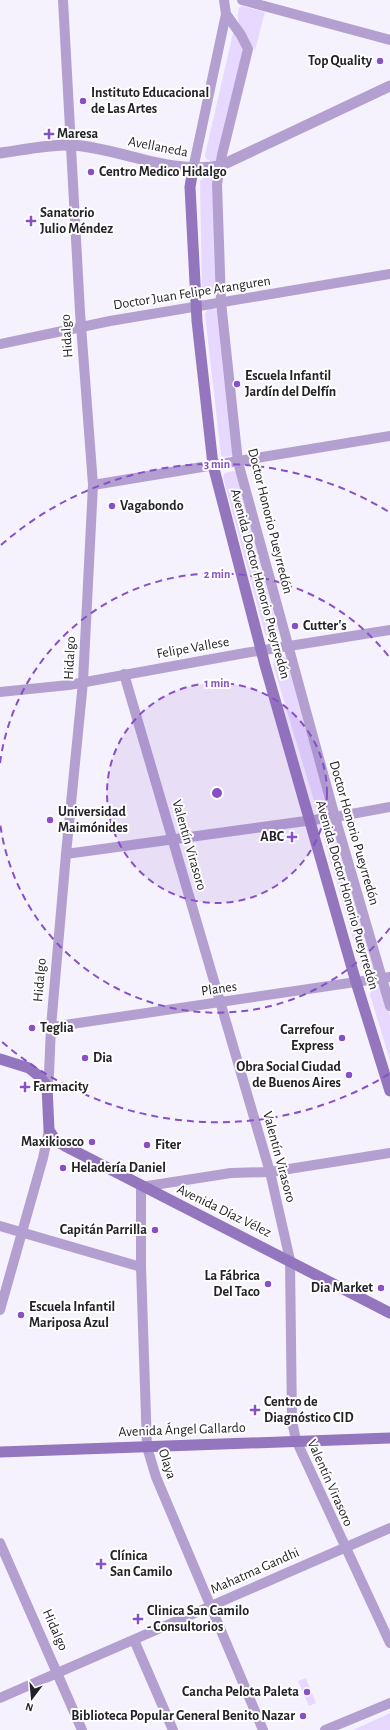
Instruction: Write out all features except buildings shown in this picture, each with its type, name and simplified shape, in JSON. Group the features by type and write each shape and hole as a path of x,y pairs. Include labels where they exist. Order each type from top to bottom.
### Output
{"main road":[{"name":"Avenida Doctor Honorio Pueyrredón","path":"193,169 190,187 197,306 213,465 309,820 356,982 390,1091"},
{"path":"0,1059 29,1068 36,1073 47,1086"},
{"name":"Hidalgo","path":"47,1086 49,1130"},
{"name":"Avenida Díaz Vélez","path":"49,1130 56,1141 141,1187 290,1260 390,1313"},
{"name":"Avenida Ángel Gallardo","path":"0,1452 296,1440 390,1438"}],"street":[{"name":"Hidalgo","path":"47,1086 50,1074 51,1027 83,682 93,485 81,326 63,0"},
{"name":"Avenida Doctor Honorio Pueyrredón","path":"193,169 226,14 224,0"},
{"path":"242,0 259,2 390,40"},
{"name":"Doctor Honorio Pueyrredón","path":"226,14 241,35 248,49 217,184 221,302 238,462 335,817 386,978 390,1006"},
{"name":"Avellaneda","path":"0,153 72,145 178,168 193,169 220,166 390,86"},
{"name":"Doctor Juan Felipe Aranguren","path":"0,344 81,326 390,274"},
{"path":"93,485 390,436"},
{"name":"Felipe Vallese","path":"0,692 83,682 262,650 390,630"},
{"name":"Valentín Virasoro","path":"124,674 219,1003 270,1172 290,1260 292,1421 296,1440 344,1547 390,1642"},
{"path":"66,854 335,817 390,807"},
{"name":"Planes","path":"51,1027 386,978"},
{"name":"Hidalgo","path":"0,1310 43,1158 49,1130"},
{"path":"141,1187 231,1173 270,1172 390,1153"},
{"name":"Olaya","path":"141,1187 141,1267 147,1447 156,1477 263,1730"},
{"path":"0,1226 141,1267"},
{"name":"Mahatma Gandhi","path":"0,1698 390,1528"},
{"name":"Hidalgo","path":"0,1543 82,1730"},
{"path":"134,1640 173,1730"},
{"path":"325,1730 390,1703"}],"shaded area":[{"path":"242,6 265,12 255,50 239,25 238,14 239,8"},
{"path":"234,29 243,50 216,162 213,162 206,159 205,155"},
{"path":"205,176 212,178 213,182 218,289 216,293 211,294 204,293 202,289 200,181"},
{"path":"208,308 217,310 219,313 233,454 231,456 223,457 221,455 205,314"},
{"path":"233,471 236,472 278,631 275,638 268,637 265,634 223,477 225,473"},
{"path":"281,654 288,660 328,802 322,809 316,807 273,665 276,656"},
{"path":"327,825 335,828 376,969 369,974 362,970 322,832"},
{"path":"379,987 382,989 390,1016 390,1060 370,995 371,990"},
{"name":"Cancha Pelota Paleta","path":"306,1678 316,1703 309,1706 298,1681"},
{"path":"390,1713 390,1730 353,1730"}],"place":[{"name":"Top Quality","path":"380,61"},
{"name":"Instituto Educacional de Las Artes","path":"83,101"},
{"name":"Maresa","path":"49,134"},
{"name":"Centro Medico Hidalgo","path":"91,172"},
{"name":"Sanatorio Julio Méndez","path":"31,221"},
{"name":"Escuela Infantil Jardín del Delfín","path":"237,384"},
{"name":"Vagabondo","path":"112,506"},
{"name":"Cutter's","path":"295,626"},
{"name":"Universidad Maimónides","path":"50,820"},
{"name":"ABC","path":"292,837"},
{"name":"Teglia","path":"32,1028"},
{"name":"Carrefour Express","path":"342,1038"},
{"name":"Dia","path":"85,1058"},
{"name":"Obra Social Ciudad de Buenos Aires","path":"349,1075"},
{"name":"Farmacity","path":"25,1087"},
{"name":"Maxikiosco","path":"92,1142"},
{"name":"Fiter","path":"147,1145"},
{"name":"Heladería Daniel","path":"63,1168"},
{"name":"Capitán Parrilla","path":"155,1230"},
{"name":"La Fábrica Del Taco","path":"268,1284"},
{"name":"Dia Market","path":"381,1288"},
{"name":"Escuela Infantil Mariposa Azul","path":"21,1315"},
{"name":"Centro de Diagnóstico CID","path":"255,1410"},
{"name":"Clínica San Camilo","path":"101,1564"},
{"name":"Clinica San Camilo - Consultorios","path":"138,1619"},
{"name":"Cancha Pelota Paleta","path":"307,1692"},
{"name":"Biblioteca Popular General Benito Nazar","path":"303,1716"}]}
